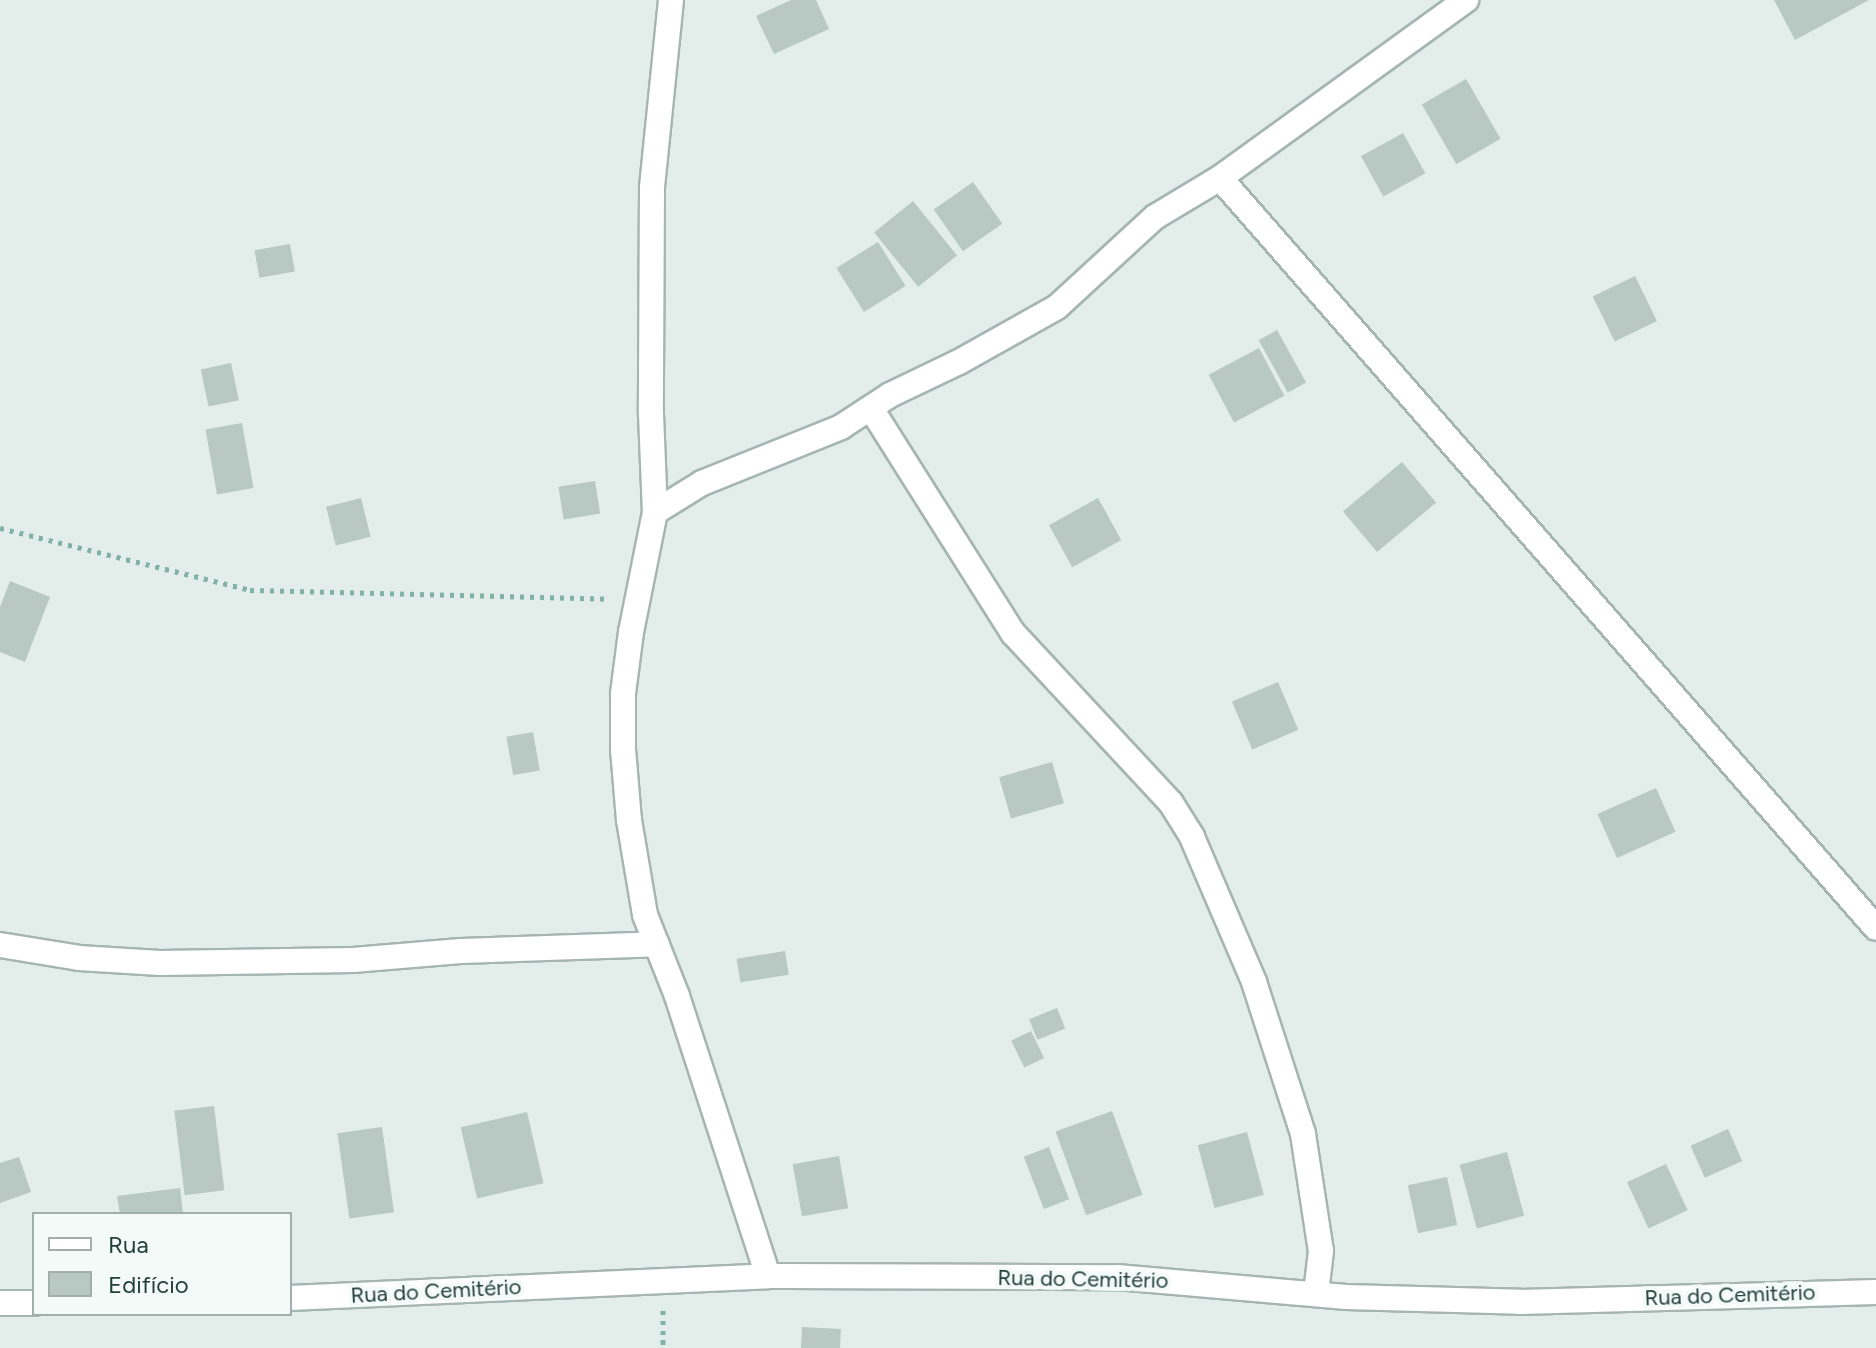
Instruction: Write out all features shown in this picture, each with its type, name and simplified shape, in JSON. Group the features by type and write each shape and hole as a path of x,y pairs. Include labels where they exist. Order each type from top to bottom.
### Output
{"street":[{"path":"671,0 652,188 651,414 655,512 623,694 623,749 637,879 645,915 768,1276"},
{"path":"655,512 702,483 823,436 872,410 890,395 959,362 1057,307 1155,217 1220,178 1461,1"},
{"path":"1220,178 1876,928"},
{"path":"872,410 1013,633 1171,803 1192,837 1254,982 1303,1134 1321,1251 1316,1293"},
{"path":"0,945 79,958 160,963 340,960 461,951 657,944"},
{"name":"Rua do Cemitério","path":"292,1298 768,1276 1117,1277 1316,1293 1520,1302 1876,1292"},
{"path":"0,1303 32,1303"}],"path":[{"path":"0,528 250,590 638,600"}],"building":[{"path":"791,0 816,0 829,29 774,54 756,16"},
{"path":"1774,0 1869,0 1795,40"},
{"path":"1466,79 1500,139 1456,164 1422,104"},
{"path":"1403,133 1425,173 1383,197 1361,156"},
{"path":"973,182 1002,224 963,251 934,210"},
{"path":"913,201 957,255 918,287 874,232"},
{"path":"878,242 906,286 864,312 836,268"},
{"path":"290,244 295,272 259,278 255,250"},
{"path":"1635,276 1657,321 1615,342 1593,297"},
{"path":"1277,330 1306,382 1288,393 1259,340"},
{"path":"1259,348 1284,396 1234,422 1209,375"},
{"path":"231,363 239,400 209,407 201,369"},
{"path":"242,423 253,488 217,494 206,429"},
{"path":"1402,462 1436,503 1377,552 1343,511"},
{"path":"595,481 600,514 564,519 558,487"},
{"path":"361,498 371,537 336,546 326,507"},
{"path":"1098,498 1121,540 1072,567 1049,525"},
{"path":"10,581 50,597 25,662 0,652 0,607"},
{"path":"1278,682 1298,730 1252,749 1232,702"},
{"path":"533,732 540,770 513,775 506,737"},
{"path":"1052,762 1064,803 1011,818 999,777"},
{"path":"1656,788 1676,832 1617,858 1598,814"},
{"path":"785,951 789,975 740,982 737,959"},
{"path":"1057,1008 1065,1028 1037,1040 1029,1019"},
{"path":"1031,1031 1044,1058 1024,1068 1011,1041"},
{"path":"214,1106 224,1190 185,1195 174,1111"},
{"path":"1112,1111 1142,1195 1086,1215 1056,1132"},
{"path":"527,1112 543,1183 477,1198 461,1127"},
{"path":"382,1127 394,1212 349,1218 337,1133"},
{"path":"1728,1129 1742,1161 1705,1178 1691,1146"},
{"path":"1247,1132 1264,1195 1215,1208 1198,1145"},
{"path":"1049,1147 1069,1199 1044,1209 1024,1157"},
{"path":"1507,1152 1524,1216 1477,1228 1460,1165"},
{"path":"839,1156 848,1208 802,1216 793,1164"},
{"path":"19,1157 31,1192 0,1203 0,1163"},
{"path":"1666,1164 1688,1210 1649,1228 1627,1182"},
{"path":"1447,1177 1457,1225 1418,1233 1408,1185"},
{"path":"180,1188 183,1212 120,1212 117,1196"},
{"path":"802,1327 841,1329 840,1348 801,1348"}]}
